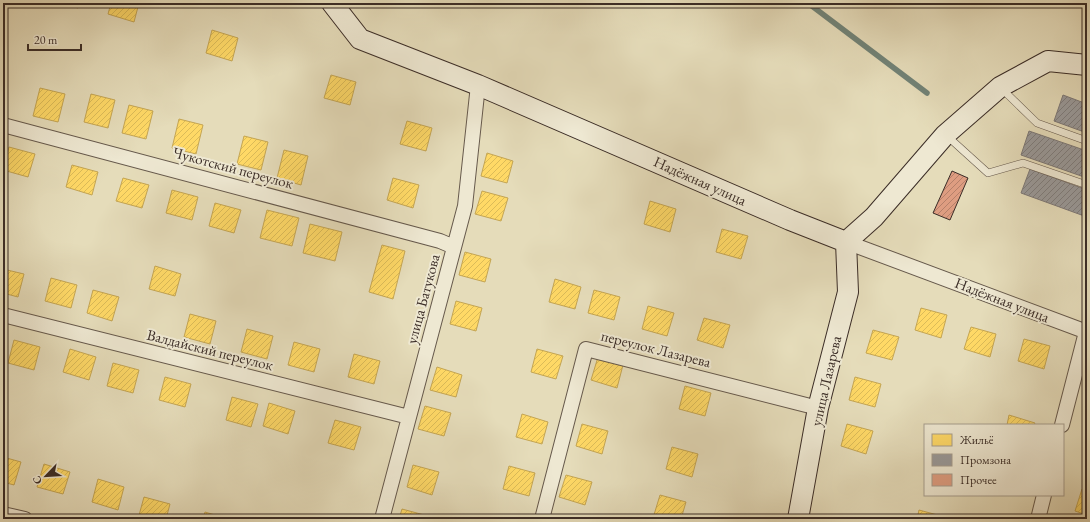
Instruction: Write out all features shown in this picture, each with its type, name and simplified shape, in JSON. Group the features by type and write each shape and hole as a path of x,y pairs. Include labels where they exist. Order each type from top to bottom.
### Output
{"main road":[{"name":"Надёжная улица","path":"332,3 360,39 478,84 790,220 846,242"},
{"path":"846,242 874,217 945,135 1000,87 1048,61 1087,65"},
{"name":"улица Лазарева","path":"798,519 818,408 848,292 846,242"}],"street":[{"name":"улица Батукова","path":"382,519 465,206 478,84"},
{"name":"Чукотский переулок","path":"3,125 440,241 454,247"},
{"name":"Надёжная улица","path":"846,242 1086,332"},
{"name":"Валдайский переулок","path":"3,315 409,417"},
{"path":"1062,424 1086,332"},
{"name":"переулок Лазарева","path":"542,519 586,349 818,408"},
{"path":"1038,519 1044,496"},
{"path":"3,514 26,519"}],"lane":[{"path":"1000,87 1037,123 1087,141"},
{"path":"945,135 988,173 1023,163 1087,185"}],"building: Жильё":[{"path":"61,3 79,3 78,8"},
{"path":"111,3 139,3 134,22 108,14"},
{"path":"212,30 238,38 232,61 206,53"},
{"path":"331,75 356,82 350,105 324,98"},
{"path":"40,88 65,94 58,122 33,116"},
{"path":"91,94 115,100 108,128 84,122"},
{"path":"129,105 153,111 146,139 122,133"},
{"path":"179,119 203,125 196,154 172,148"},
{"path":"407,121 432,128 426,151 400,144"},
{"path":"244,136 268,142 261,170 237,164"},
{"path":"9,147 35,154 28,177 3,170"},
{"path":"284,150 308,156 301,185 277,178"},
{"path":"487,153 513,161 507,183 481,176"},
{"path":"72,165 98,172 92,195 66,187"},
{"path":"123,178 149,185 142,208 116,201"},
{"path":"393,178 419,185 413,208 387,200"},
{"path":"172,190 198,197 192,220 166,213"},
{"path":"482,191 508,198 501,221 475,214"},
{"path":"650,201 676,209 670,232 644,224"},
{"path":"215,203 241,210 234,233 209,226"},
{"path":"267,210 299,218 292,246 260,238"},
{"path":"310,224 342,232 335,261 303,253"},
{"path":"722,229 748,236 741,259 716,252"},
{"path":"382,245 405,251 393,299 369,292"},
{"path":"465,252 491,259 485,282 459,275"},
{"path":"155,266 181,274 175,296 149,289"},
{"path":"3,269 24,274 18,297 3,293"},
{"path":"51,278 77,285 71,308 45,301"},
{"path":"555,279 581,287 575,309 549,302"},
{"path":"93,290 119,297 112,321 87,313"},
{"path":"594,290 620,297 614,320 588,313"},
{"path":"456,301 482,308 476,331 450,324"},
{"path":"648,306 674,313 667,336 642,329"},
{"path":"921,308 947,315 941,338 915,330"},
{"path":"190,314 216,321 210,344 184,337"},
{"path":"704,318 730,325 723,348 697,340"},
{"path":"971,327 996,334 990,357 964,349"},
{"path":"247,329 273,336 267,359 241,352"},
{"path":"873,330 899,337 892,360 866,353"},
{"path":"1024,339 1050,346 1044,369 1018,361"},
{"path":"14,340 40,347 34,370 8,363"},
{"path":"294,342 320,349 314,372 288,365"},
{"path":"70,349 96,357 89,380 63,372"},
{"path":"537,349 563,356 556,379 531,372"},
{"path":"354,354 380,361 374,384 348,377"},
{"path":"598,357 623,365 617,388 591,380"},
{"path":"113,363 139,370 133,393 107,386"},
{"path":"437,367 462,375 456,397 430,390"},
{"path":"165,377 191,384 185,407 159,400"},
{"path":"855,377 881,384 875,407 849,400"},
{"path":"685,386 711,393 705,416 679,409"},
{"path":"232,397 258,404 251,427 226,420"},
{"path":"269,403 295,411 288,434 263,426"},
{"path":"425,406 451,413 444,436 418,429"},
{"path":"522,414 548,422 542,444 516,437"},
{"path":"1009,415 1035,423 1034,424 1007,424"},
{"path":"335,420 361,427 354,450 328,443"},
{"path":"582,424 608,431 602,454 576,446"},
{"path":"847,424 873,431 866,454 841,446"},
{"path":"672,447 698,454 692,477 666,469"},
{"path":"3,457 21,462 14,485 3,482"},
{"path":"44,464 70,472 63,494 37,487"},
{"path":"413,465 439,472 432,495 407,487"},
{"path":"509,466 535,473 529,496 503,489"},
{"path":"566,475 592,482 585,505 559,497"},
{"path":"98,479 124,487 118,510 92,502"},
{"path":"1082,489 1087,490 1087,515 1075,511"},
{"path":"660,495 686,502 681,519 653,518"},
{"path":"144,497 170,504 166,519 138,519"},
{"path":"402,509 428,516 427,519 399,519"},
{"path":"919,510 945,517 945,519 917,519"},
{"path":"205,512 228,519 203,519"}],"building: Промзона":[{"path":"1063,95 1087,104 1087,133 1054,121"},
{"path":"1029,131 1087,151 1087,178 1021,155"},
{"path":"1030,169 1087,190 1087,217 1021,193"}],"building: Прочее":[{"path":"952,171 968,178 950,220 933,213"}],"waterway":[{"path":"808,3 927,93"}]}
